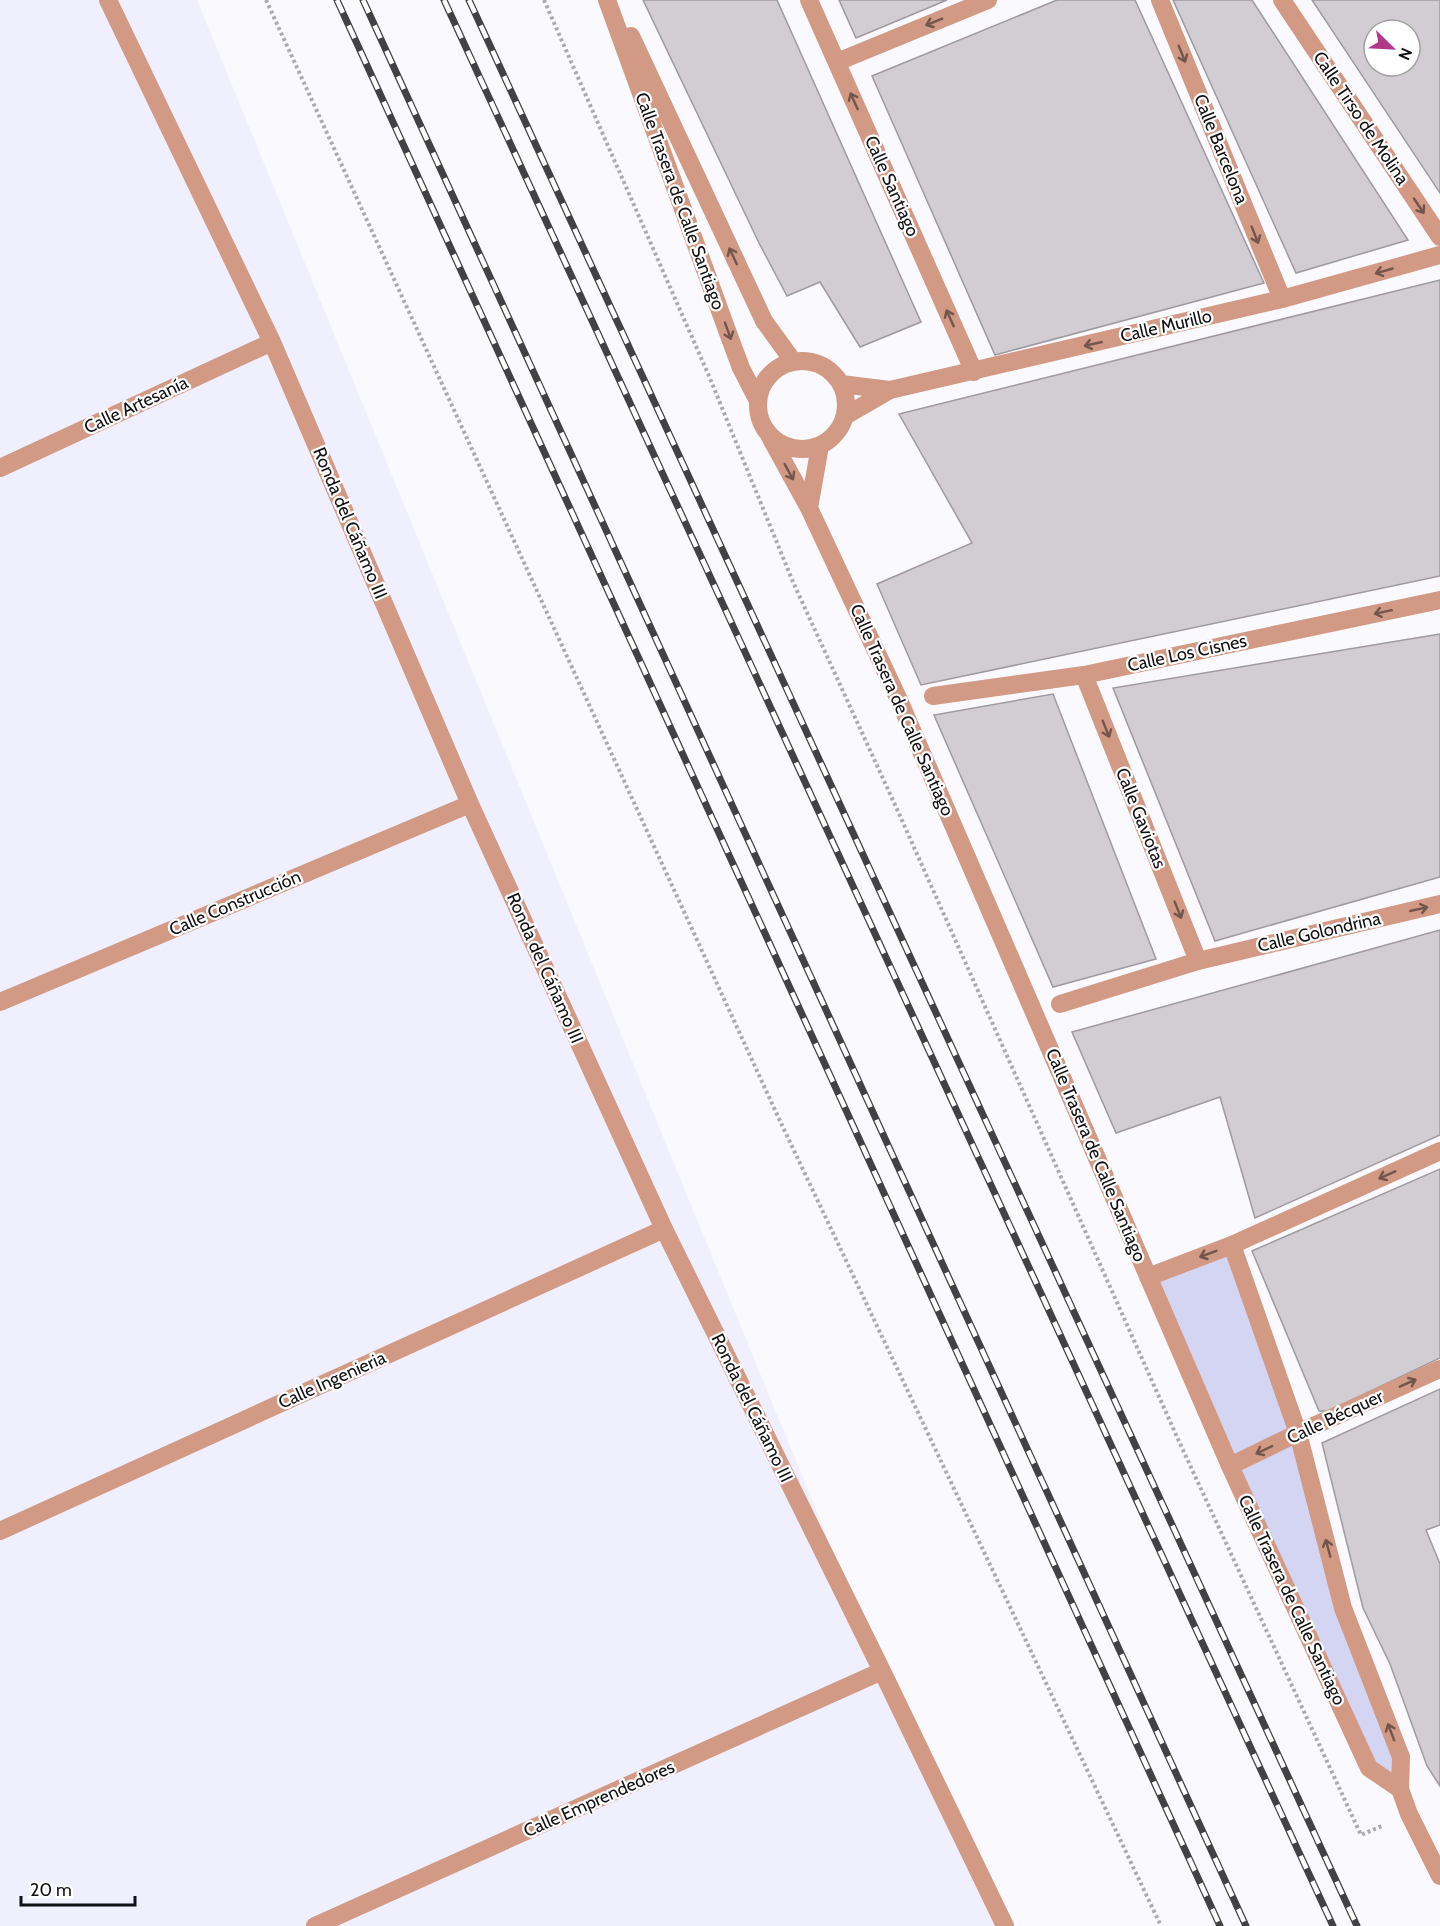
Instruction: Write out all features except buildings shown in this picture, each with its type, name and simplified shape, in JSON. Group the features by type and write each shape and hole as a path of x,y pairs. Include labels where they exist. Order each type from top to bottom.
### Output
{"street":[{"name":"Ronda del Cáñamo III","path":"108,0 272,342 470,804 664,1229 1005,1926"},
{"name":"Calle Trasera de Calle Santiago","path":"607,0 741,368 758,401"},
{"name":"Calle Trasera de Calle Santiago","path":"614,0 764,321 793,361"},
{"name":"Calle Santiago","path":"810,0 974,372"},
{"path":"837,62 988,0"},
{"name":"Calle Barcelona","path":"1160,0 1282,299"},
{"name":"Calle Tirso de Molina","path":"1282,0 1440,237"},
{"name":"Calle Murillo","path":"845,416 890,390 1282,299 1440,255"},
{"name":"Calle Artesanía","path":"0,468 272,342"},
{"path":"793,361 821,364 833,372 841,384 846,400 845,416 840,428 820,446 806,449 793,448 780,443 769,435 758,413 758,401 762,387 769,375 780,366 793,361"},
{"name":"Calle Murillo","path":"841,384 890,390"},
{"name":"Calle Trasera de Calle Santiago","path":"769,435 809,508 899,700 1230,1466 1369,1768 1400,1789"},
{"path":"809,508 820,446"},
{"name":"Calle Los Cisnes","path":"933,696 1084,675 1440,600"},
{"name":"Calle Gaviotas","path":"1084,675 1198,961"},
{"name":"Calle Construcción","path":"0,1002 470,804"},
{"name":"Calle Golondrina","path":"1060,1004 1198,961 1440,904"},
{"path":"1148,1278 1232,1245 1440,1151"},
{"name":"Calle Ingenieria","path":"0,1531 664,1229"},
{"name":"Calle Trasera de Calle Santiago","path":"1232,1245 1298,1433 1343,1608 1401,1757 1400,1789 1409,1814 1440,1876"},
{"name":"Calle Bécquer","path":"1230,1466 1440,1369"},
{"name":"Calle Emprendedores","path":"315,1926 882,1671"}],"path":[{"path":"266,0 780,1121 1161,1926"},
{"path":"544,0 709,376 793,582 901,818 1177,1437"}],"shaded area":[{"path":"0,0 197,0 882,1671 1005,1926 0,1926"},
{"path":"1232,1245 1343,1609 1401,1757 1400,1789 1369,1768 1148,1277"}],"railway":[{"path":"337,0 1220,1926"},
{"path":"363,0 1246,1926"},
{"path":"444,0 1333,1926"},
{"path":"469,0 1357,1926"}]}
